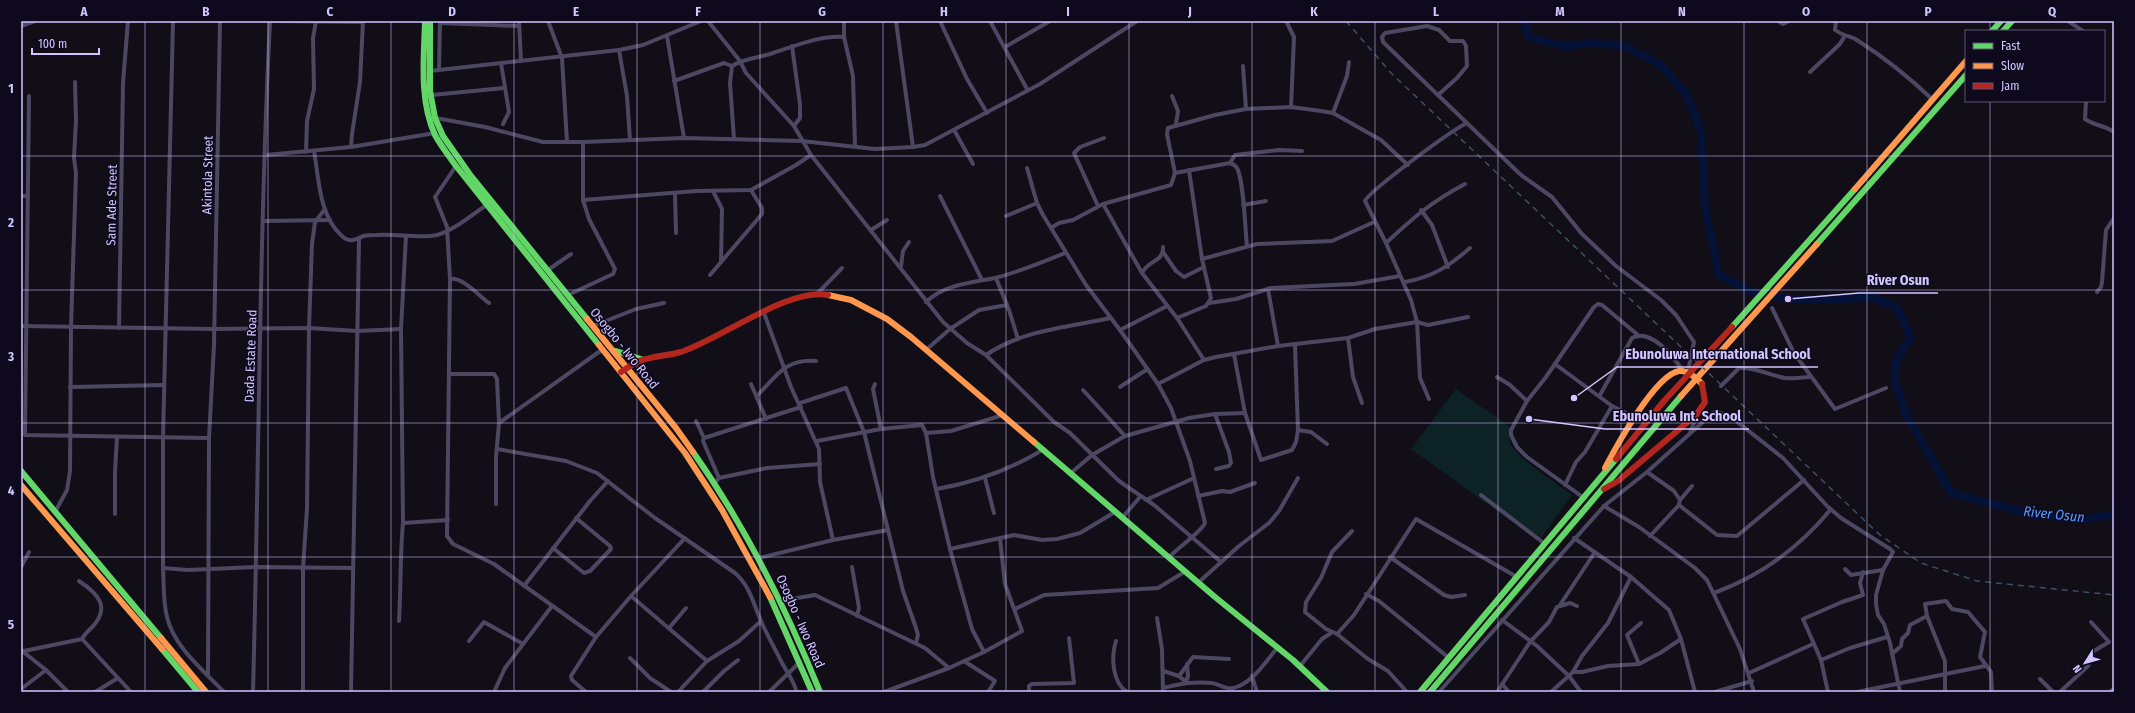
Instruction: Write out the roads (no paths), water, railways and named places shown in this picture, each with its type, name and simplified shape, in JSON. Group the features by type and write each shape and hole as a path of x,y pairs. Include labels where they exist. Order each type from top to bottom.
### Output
{"main road":[{"name":"Osogbo - Iwo Road","path":"425,21 425,91 427,108 435,133 456,166 685,453 709,487 760,575 800,662 812,692"},
{"name":"Osogbo - Iwo Road","path":"430,21 430,71 432,95 436,118 445,140 458,159 717,480 767,572 820,692"},
{"path":"1993,30 2001,21"},
{"path":"2004,30 2012,21"},
{"path":"1420,692 1701,360 1783,272 1965,62"},
{"path":"1430,692 1689,387 1905,146 1965,76"},
{"path":"621,372 644,360 681,352 787,301 818,294 851,300 887,319 926,350 1044,449 1122,518 1278,647 1328,692"},
{"path":"610,347 624,356 644,360"},
{"path":"1599,480 1610,458 1651,394 1665,377 1677,371 1685,371 1702,383 1705,393 1705,402 1696,415 1618,481 1599,492"},
{"path":"21,471 206,692"},
{"path":"21,485 198,692"},
{"path":"760,575 767,572"}],"street":[{"path":"21,26 35,21"},
{"name":"Sam Ade Street","path":"119,328 123,82 128,21"},
{"path":"174,21 163,437 163,568 166,615 170,628 184,650 224,692"},
{"name":"Akintola Street","path":"208,675 209,438 214,329 220,21"},
{"path":"271,21 363,22 360,82 351,147"},
{"name":"Dada Estate Road","path":"253,692 257,567 257,445 271,21"},
{"path":"306,152 307,121 314,89 313,38 316,21"},
{"path":"548,21 562,58 567,142"},
{"path":"430,71 562,58 618,50 643,45 701,21"},
{"path":"708,21 740,61 751,79 794,126 811,155 901,266 926,302 950,329 986,355 1054,422 1070,433 1120,481 1191,536 1221,562"},
{"path":"844,21 844,36 853,76 855,146"},
{"path":"896,21 913,147"},
{"path":"940,21 967,79 987,113"},
{"path":"990,21 1027,89"},
{"path":"1004,47 1050,21"},
{"path":"436,118 485,127 543,142 684,138 802,141 875,148 913,147 925,145 987,113 1027,89 1040,84 1137,21"},
{"path":"1286,21 1294,37 1292,107"},
{"path":"1778,21 1783,24 1789,21"},
{"path":"1836,21 1835,30 1844,37 1855,38 1876,52 1904,73 1908,79 1933,100"},
{"path":"2068,21 2082,30"},
{"path":"439,70 440,22 519,23 521,61"},
{"path":"1438,95 1465,70 1467,56 1464,41 1450,41 1439,30 1427,26 1385,33 1382,37 1383,42 1467,123 1522,175 1552,197 1582,234 1616,266 1661,300 1676,315 1694,342 1685,371"},
{"path":"667,36 684,138"},
{"path":"732,66 740,61 792,46 835,36 844,36"},
{"path":"1810,72 1840,44 1844,37"},
{"path":"792,46 800,104 800,118 794,126"},
{"path":"618,50 627,96 630,140"},
{"path":"1333,113 1347,76 1349,62"},
{"path":"502,63 504,88 509,112 503,124"},
{"path":"674,81 724,63 732,66"},
{"path":"732,66 730,83 734,139"},
{"path":"1244,66 1246,109"},
{"path":"55,512 67,490 70,471 71,327 76,173 74,158 76,120 74,82"},
{"path":"432,95 504,88"},
{"path":"29,96 28,196 23,326 25,435 209,438"},
{"path":"1172,96 1178,111 1176,124"},
{"path":"2086,102 2085,119 2090,123 2106,126 2114,132"},
{"path":"1051,228 1073,220 1103,204 1168,187 1173,183 1175,173 1167,130 1168,128 1176,124 1246,109 1292,107 1333,113 1381,140 1408,165"},
{"path":"1429,399 1420,378 1418,368 1417,322 1405,282 1400,276 1386,243 1365,204 1366,198 1447,134 1467,123"},
{"path":"954,130 974,164"},
{"path":"266,155 351,147 435,133"},
{"path":"1098,206 1074,154 1080,147 1104,138"},
{"path":"568,295 613,274 615,269 589,219 583,200 584,142"},
{"path":"1230,163 1235,154 1279,150 1302,152"},
{"path":"314,151 325,209 330,220 344,237 349,240 358,240 363,236 380,235 437,235 448,230 487,204"},
{"path":"583,200 713,191 751,190 802,162 811,155"},
{"path":"1175,173 1230,163 1234,165 1238,172 1247,246"},
{"path":"456,166 434,197 448,230 450,280 447,536 450,541 494,564 596,637"},
{"path":"1027,168 1037,203 1051,228 1066,253 1146,370 1158,384 1176,421 1206,523 1202,529 1191,536 1169,557"},
{"path":"1189,170 1202,258 1211,298 1209,303"},
{"path":"1386,243 1422,210 1438,198 1464,184"},
{"path":"710,275 762,214 762,208 751,190"},
{"path":"713,191 722,209 721,262"},
{"path":"675,194 676,233"},
{"path":"21,196 28,196"},
{"path":"940,196 982,280"},
{"path":"1243,205 1266,201"},
{"path":"1006,216 1037,203"},
{"path":"1103,204 1142,273 1177,318 1204,360"},
{"path":"303,692 303,568 307,509 309,328 312,244 315,222 325,209"},
{"path":"1422,210 1432,225 1448,267"},
{"path":"2097,292 2102,282 2106,230 2114,218"},
{"path":"264,221 315,222 330,220"},
{"path":"871,230 887,220"},
{"path":"1202,258 1247,246 1273,243 1332,241 1374,222"},
{"path":"400,621 400,551 403,523 401,329 406,236"},
{"path":"351,692 358,240"},
{"path":"901,266 903,251 909,242"},
{"path":"1405,282 1429,276 1448,267 1470,248"},
{"path":"1142,273 1148,264 1158,259 1163,249 1176,271 1184,277 1204,267"},
{"path":"926,302 939,292 971,281 996,278 1026,269 1066,253"},
{"path":"548,270 571,254"},
{"path":"818,294 842,268"},
{"path":"1177,318 1200,310 1209,303 1236,299 1282,286 1354,284 1400,276"},
{"path":"996,278 1018,339"},
{"path":"450,280 454,279 466,284 489,303"},
{"path":"1268,289 1278,346"},
{"path":"593,326 636,309 664,303"},
{"path":"1584,498 1527,457 1512,441 1512,430 1526,401 1555,364 1594,307 1598,304 1602,305 1638,335"},
{"path":"926,350 950,329 979,310 1007,305"},
{"path":"1120,330 1167,306"},
{"path":"1772,308 1794,353 1810,377 1835,409 1886,388"},
{"path":"764,313 783,368 817,441 820,464 820,482 833,540"},
{"path":"1158,384 1204,360 1278,346 1348,338 1375,329 1417,322 1428,325 1468,317"},
{"path":"986,355 1018,339 1050,330 1111,318"},
{"path":"23,326 214,329 309,328 357,331 401,329"},
{"path":"1600,395 1632,338 1638,335 1644,335 1651,338 1667,351 1685,371"},
{"path":"1348,338 1353,377 1362,404"},
{"path":"1234,354 1245,413 1261,460 1294,449 1298,430 1295,345"},
{"path":"499,423 603,349"},
{"path":"757,396 783,368 801,360 816,361"},
{"path":"1555,364 1600,395 1612,406 1626,413"},
{"path":"1721,386 1738,368 1749,367 1786,378 1796,376 1810,377"},
{"path":"1120,387 1146,370"},
{"path":"450,374 494,374 497,379 499,423 496,504"},
{"path":"1497,377 1510,385 1526,401"},
{"path":"751,384 766,419"},
{"path":"875,384 873,389 881,429"},
{"path":"70,387 164,385"},
{"path":"704,438 766,419 846,388 864,432 877,492 903,591 916,625 918,635 916,643"},
{"path":"1083,390 1125,436"},
{"path":"1565,485 1576,462 1585,452 1612,406"},
{"path":"1071,473 1092,455 1125,436 1176,421 1215,414 1245,413"},
{"path":"1439,692 1574,538 1604,506 1647,472 1713,413 1723,413 1783,458 1831,509 1893,552 1883,570 1876,595 1876,604 1878,615 1884,624 1890,643 1900,692"},
{"path":"1215,414 1230,452 1231,463 1229,466 1216,469"},
{"path":"926,433 951,432 1004,415"},
{"path":"1690,434 1696,415"},
{"path":"696,421 704,438 702,442 717,480 767,468 820,464"},
{"path":"817,441 881,429 921,424 926,433 950,549 972,630 984,652"},
{"path":"1298,430 1311,432 1327,444"},
{"path":"115,514 117,437"},
{"path":"497,449 566,461 597,473 655,518 744,581 750,590 761,621 787,673 796,686 796,692"},
{"path":"938,488 985,478 1026,460 1044,449"},
{"path":"1647,472 1674,491 1679,502 1717,535 1737,536 1804,480"},
{"path":"985,478 994,513"},
{"path":"1146,500 1194,478"},
{"path":"1199,582 1269,523 1298,478"},
{"path":"524,586 576,518 608,481"},
{"path":"1198,496 1222,491 1230,492 1255,483"},
{"path":"1650,536 1692,486"},
{"path":"1481,495 1545,544"},
{"path":"1122,518 1140,497"},
{"path":"1604,506 1650,536 1701,573 1714,592 1749,673 1754,692"},
{"path":"1714,592 1735,585 1771,565 1822,520 1831,509"},
{"path":"950,549 1014,535 1042,540 1057,539 1080,533 1115,512"},
{"path":"553,548 584,573 590,571 611,549 610,546 576,518"},
{"path":"1338,634 1349,621 1415,519 1418,519 1517,578"},
{"path":"403,523 448,520"},
{"path":"760,558 833,540 888,530"},
{"path":"1331,633 1305,612 1306,602 1321,578 1332,552 1352,531"},
{"path":"586,692 572,680 570,676 596,637 631,596 685,538"},
{"path":"1574,538 1631,577 1669,610 1681,638 1695,692"},
{"path":"884,692 949,668 984,652 1022,631 1005,584 1000,539"},
{"path":"21,567 29,552"},
{"path":"1497,692 1530,642 1549,622 1595,552"},
{"path":"1390,557 1444,595 1451,597 1466,595"},
{"path":"163,568 188,570 257,567 353,568"},
{"path":"852,567 859,608 857,616"},
{"path":"1845,569 1851,575 1883,570"},
{"path":"1015,609 1044,595 1158,588 1186,571"},
{"path":"1828,692 1821,660 1803,619 1842,602 1863,596 1860,583 1863,572"},
{"path":"1551,692 1573,672 1582,656 1608,623 1631,577"},
{"path":"22,650 82,639 98,620 103,608 96,596 79,581"},
{"path":"1366,594 1379,601 1449,658"},
{"path":"780,601 815,595 916,643 937,655 949,668"},
{"path":"631,596 707,661"},
{"path":"1945,692 1945,661 1927,616 1926,604 1946,601 1952,609 1968,612 1985,632 1980,657 1985,666 1991,672 1992,692"},
{"path":"1560,605 1570,603 1577,606"},
{"path":"495,692 505,668 552,606"},
{"path":"668,628 686,608"},
{"path":"1892,654 1901,646 1902,639 1908,633 1910,626 1927,616"},
{"path":"1157,618 1162,649 1163,690 1186,682 1214,683 1231,689 1252,676 1278,647"},
{"path":"1502,620 1537,646 1569,676 1581,692"},
{"path":"679,692 707,661 739,641 761,621"},
{"path":"469,641 484,622 523,644"},
{"path":"2060,692 2088,666 2092,652 2109,642 2091,622"},
{"path":"1639,664 1627,635 1641,623"},
{"path":"1326,629 1326,635"},
{"path":"1300,666 1326,635 1331,633 1338,634 1368,659 1388,671 1407,692"},
{"path":"1821,660 1850,648 1887,637"},
{"path":"1029,692 1029,686 1032,684 1074,683 1069,638"},
{"path":"1573,672 1582,672 1608,666 1639,664 1660,653 1681,638"},
{"path":"82,639 131,692"},
{"path":"1116,641 1114,659 1117,682 1127,692"},
{"path":"1890,643 1901,646"},
{"path":"1749,673 1813,644"},
{"path":"22,650 46,670 68,692"},
{"path":"1179,676 1187,664 1195,657 1229,658"},
{"path":"630,658 650,678 671,692"},
{"path":"703,692 724,670 738,660"},
{"path":"964,661 995,681 988,692"},
{"path":"768,692 800,662"},
{"path":"1186,682 1188,676 1187,664"},
{"path":"1857,692 1985,666"},
{"path":"21,689 46,670"},
{"path":"1163,671 1179,676 1186,682"},
{"path":"1252,676 1257,692"},
{"path":"95,692 118,678"},
{"path":"2040,679 2053,692"},
{"path":"1715,692 1752,681"},
{"path":"1502,684 1508,692"},
{"path":"2110,692 2114,688"}],"waterway":[{"name":"River Osun","path":"1524,21 1529,37 1563,46 1597,43 1624,46 1658,63 1685,92 1701,131 1705,207 1719,275 1750,291 1788,299 1831,300 1872,297 1897,308 1911,337 1897,358 1894,378 1905,412 1951,493 2035,515 2085,519 2114,514"}],"railway":[{"path":"1346,21 1391,73 1880,535 1921,563 1977,581 2114,595"}],"place":[{"name":"River Osun","path":"1788,299"},
{"name":"Ebunoluwa International School","path":"1574,398"},
{"name":"Ebunoluwa Int. School","path":"1529,419"}]}
